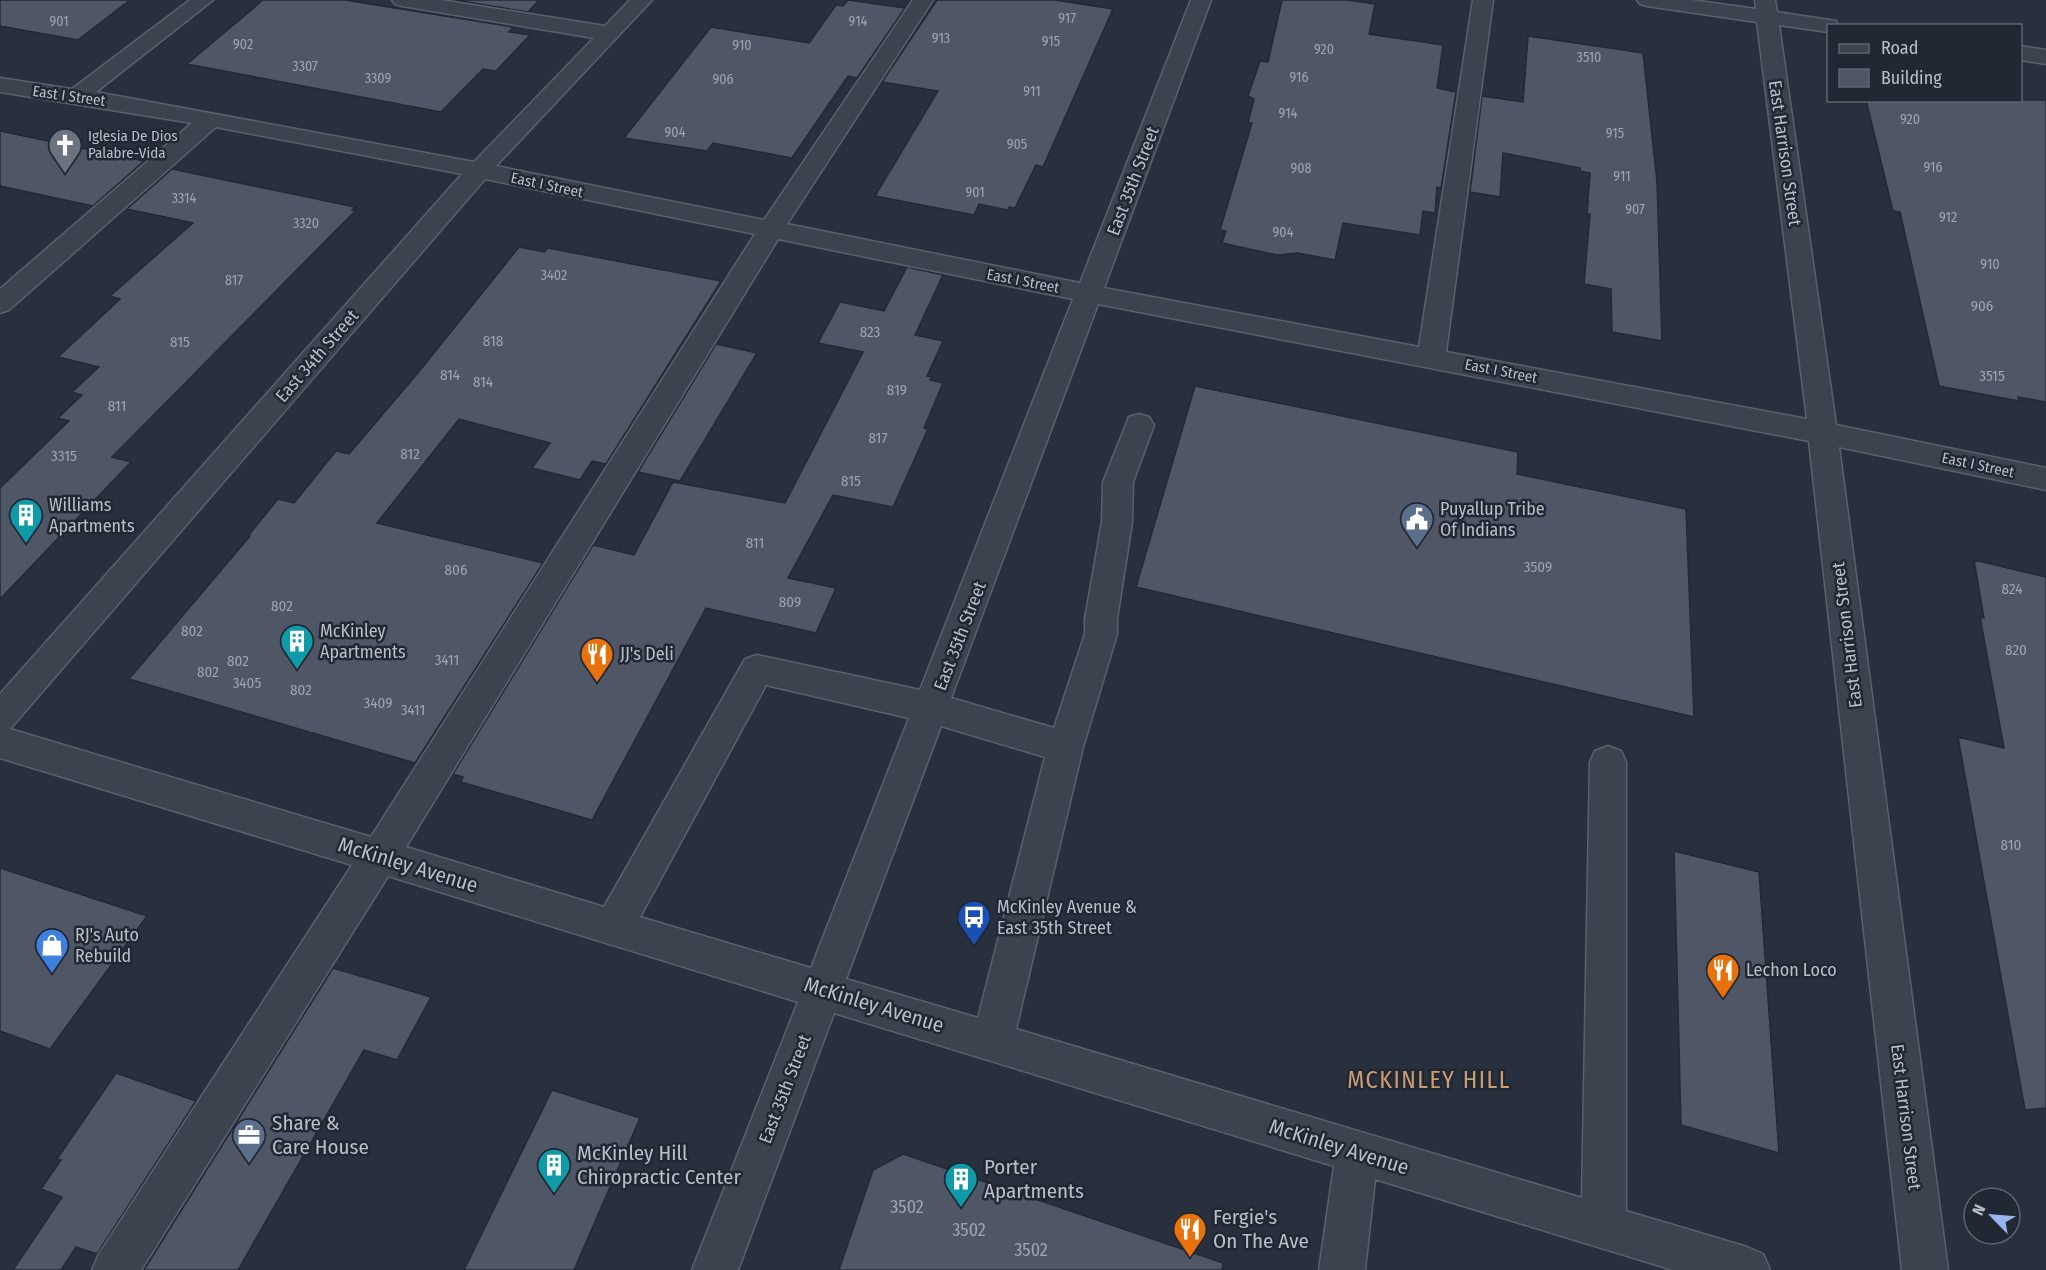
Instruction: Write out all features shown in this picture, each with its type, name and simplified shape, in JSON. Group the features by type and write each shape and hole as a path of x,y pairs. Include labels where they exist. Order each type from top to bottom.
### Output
{"street":[{"path":"77,96 203,0"},
{"path":"402,0 612,34"},
{"name":"East 34th Street","path":"0,718 479,170 612,34 642,0"},
{"path":"115,1270 379,856 771,229 922,0"},
{"name":"East 35th Street","path":"715,1270 932,708 1201,0"},
{"path":"1431,357 1483,0"},
{"path":"1647,0 1766,9 1827,26"},
{"name":"East Harrison Street","path":"1766,9 1823,433 1925,1270"},
{"path":"2022,53 2046,57"},
{"name":"East I Street","path":"0,85 211,119 479,170 1090,294 1431,357 2046,479"},
{"path":"0,304 211,119"},
{"path":"993,1041 1065,747 1101,634 1101,619 1117,522 1118,482 1138,424"},
{"path":"614,926 757,669 932,708 1065,747"},
{"name":"McKinley Avenue","path":"0,742 824,989 1747,1270"},
{"path":"1604,1227 1608,762"},
{"path":"1342,1270 1357,1152"}],"building":[{"path":"0,0 130,0 78,40 0,26"},
{"path":"263,0 345,0 513,27 509,32 530,35 496,71 483,69 441,112 187,64"},
{"path":"455,0 539,0 528,12"},
{"path":"848,0 905,8 857,78 848,76 792,158 713,143 707,151 624,138 711,27 809,43 836,5 843,6"},
{"path":"937,0 1055,0 1113,9 1043,167 1036,165 1015,208 1009,207 1008,210 979,204 974,215 875,196 938,91 882,82"},
{"path":"1282,0 1348,0 1375,4 1369,34 1443,45 1437,88 1456,92 1441,188 1437,187 1435,213 1423,211 1420,235 1343,223 1335,260 1298,253 1277,255 1222,243 1226,231 1220,230 1252,123 1248,123 1254,99 1248,96 1260,61 1268,62"},
{"path":"1528,36 1643,53 1657,182 1662,341 1612,332 1611,289 1584,284 1590,214 1587,214 1590,173 1580,171 1580,168 1503,153 1500,197 1470,192 1482,96 1523,102"},
{"path":"2046,100 2046,402 2018,397 2019,401 1939,386 1900,212 1893,211 1866,102"},
{"name":"Iglesia De Dios Palabre-Vida","path":"0,131 144,161 93,206 0,186"},
{"path":"172,169 355,207 352,210 356,210 112,457 131,462 0,599 0,488 69,421 58,418 82,395 72,392 99,367 58,357 120,299 110,296 193,223 127,209"},
{"path":"519,247 544,252 548,248 721,281 606,464 592,461 580,480 532,468 550,443 459,419 377,523 543,563 415,763 129,679 250,536 248,536 278,499 294,503 336,451 349,454"},
{"path":"907,267 943,275 915,335 943,341 927,376 932,377 930,380 943,383 924,428 928,429 893,507 833,495 788,578 836,588 816,633 706,608 592,820 461,782 463,777 453,774 593,545 634,555 673,482 785,503 863,352 818,343 840,302 884,311"},
{"path":"716,344 757,353 680,481 638,472"},
{"name":"Puyallup Tribe Of Indians","path":"1195,386 1518,452 1517,474 1686,509 1694,717 1136,587"},
{"path":"1974,560 2046,577 2046,1108 2025,1110 1958,737 2004,748 1980,617 1984,618"},
{"name":"Lechon Loco","path":"1674,851 1759,872 1779,1153 1681,1125"},
{"name":"RJ's Auto Rebuild","path":"0,868 147,916 50,1049 0,1031"},
{"name":"Share & Care House","path":"333,968 431,997 397,1060 364,1050 238,1270 144,1270"},
{"path":"116,1073 196,1101 97,1254 76,1247 61,1270 13,1270 62,1197 41,1189 61,1160 57,1159"},
{"name":"McKinley Hill Chiropractic Center","path":"552,1090 640,1118 574,1270 464,1270"},
{"name":"Porter Apartments","path":"903,1154 1223,1263 1222,1270 839,1270 873,1170"}],"place":[{"name":"Iglesia De Dios Palabre-Vida","path":"65,174"},
{"name":"Williams Apartments","path":"26,544"},
{"name":"Puyallup Tribe Of Indians","path":"1417,548"},
{"name":"McKinley Apartments","path":"297,670"},
{"name":"JJ's Deli","path":"597,683"},
{"name":"McKinley Avenue & East 35th Street","path":"974,946"},
{"name":"RJ's Auto Rebuild","path":"52,974"},
{"name":"Lechon Loco","path":"1723,999"},
{"name":"Share & Care House","path":"249,1164"},
{"name":"McKinley Hill Chiropractic Center","path":"554,1194"},
{"name":"Porter Apartments","path":"961,1208"},
{"name":"Fergie's On The Ave","path":"1190,1258"}],"district":[{"name":"MCKINLEY HILL","path":"1429,1080"}]}
